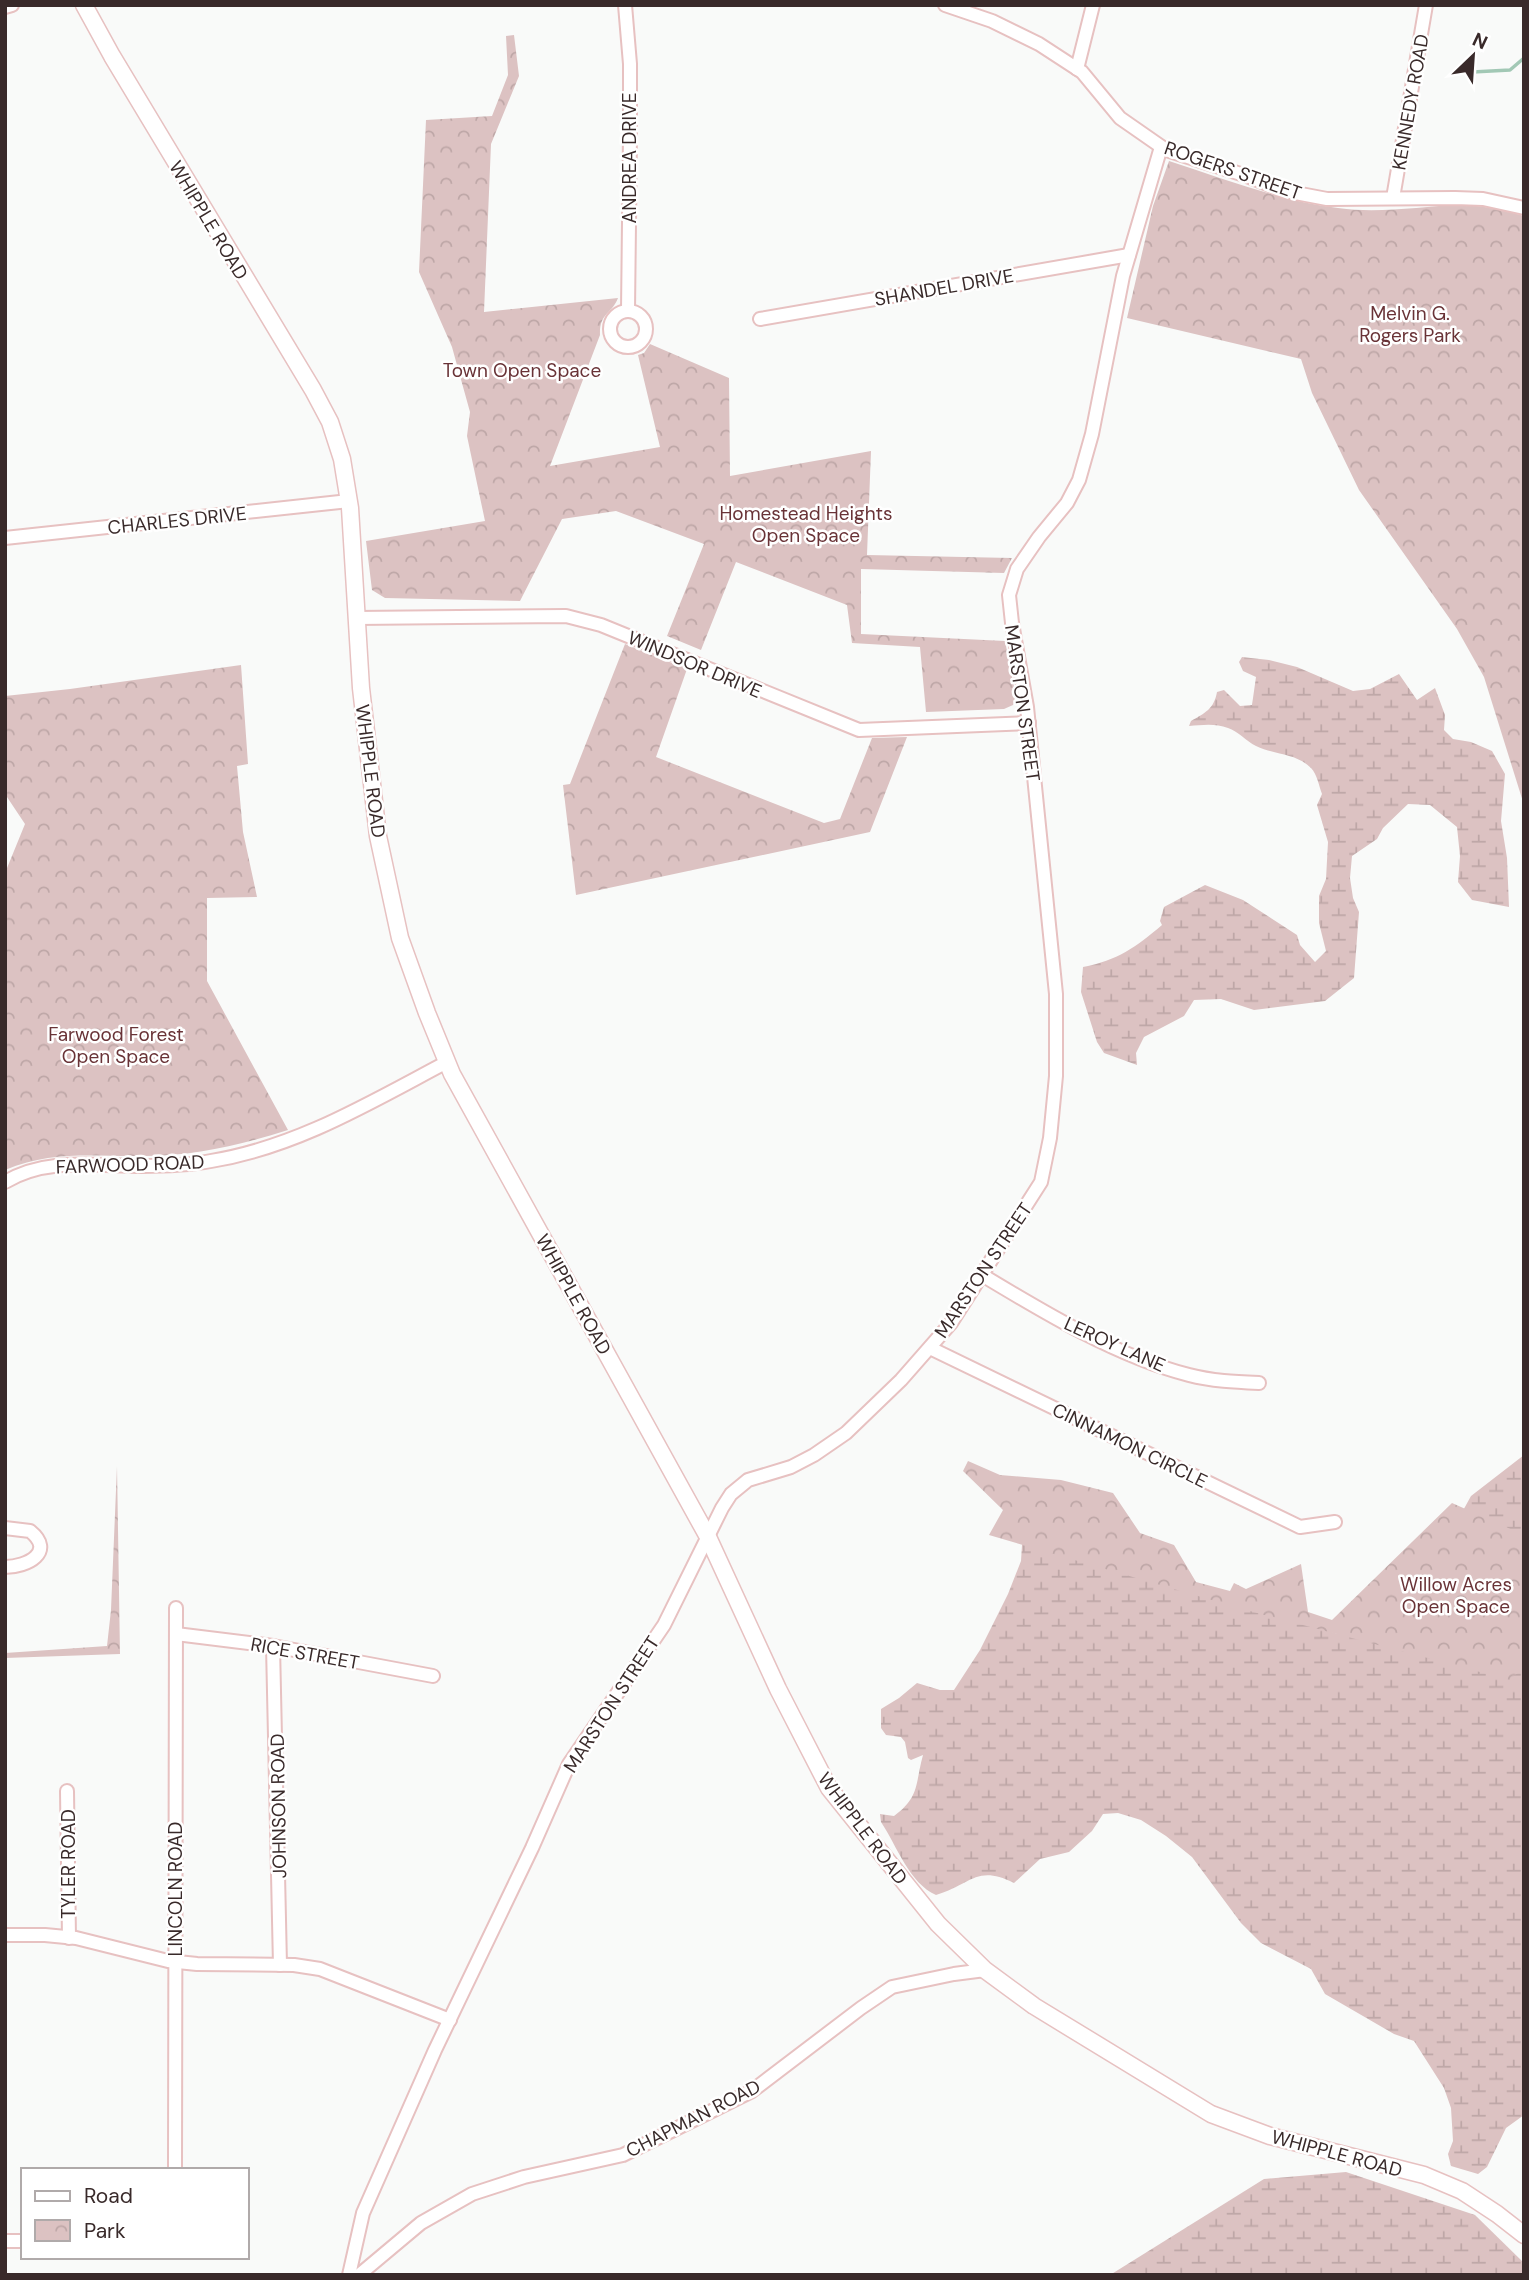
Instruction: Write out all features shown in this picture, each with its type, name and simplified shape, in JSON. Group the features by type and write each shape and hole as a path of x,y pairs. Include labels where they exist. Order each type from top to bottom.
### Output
{"main road":[{"name":"WHIPPLE ROAD","path":"84,5 330,422 342,459 349,501 361,688 378,836 400,938 447,1062 708,1536 778,1689 829,1787 938,1924 985,1970 1034,2006 1211,2114 1270,2136 1424,2175 1462,2192 1521,2228"}],"street":[{"path":"5,7 12,5"},
{"name":"ANDREA DRIVE","path":"625,5 630,64 628,311"},
{"name":"ROGERS STREET","path":"945,5 992,21 1039,44 1077,69 1120,118 1161,147 1285,191 1327,199 1483,199 1524,208"},
{"path":"1077,69 1093,5"},
{"name":"KENNEDY ROAD","path":"1393,198 1426,5"},
{"name":"MARSTON STREET","path":"349,2275 363,2213 569,1764 664,1625 731,1494 748,1480 803,1461 846,1433 901,1380 951,1323 1041,1182 1050,1138 1056,1076 1056,993 1029,723 1009,595 1017,569 1067,503 1079,480 1092,434 1129,255 1161,147"},
{"name":"SHANDEL DRIVE","path":"760,319 1129,255"},
{"name":"CHARLES DRIVE","path":"5,538 349,501"},
{"name":"WINDSOR DRIVE","path":"356,618 566,616 601,625 859,730 1029,723"},
{"name":"FARWOOD ROAD","path":"5,1182 35,1169 60,1165 160,1166 209,1161 252,1152 333,1122 447,1062"},
{"name":"LEROY LANE","path":"982,1275 1032,1305 1098,1339 1168,1369 1224,1382 1259,1384"},
{"name":"CINNAMON CIRCLE","path":"930,1348 1300,1527 1335,1522"},
{"path":"5,1528 30,1531 36,1536 39,1546 38,1554 31,1562 5,1567"},
{"name":"LINCOLN ROAD","path":"175,2168 176,1608"},
{"name":"RICE STREET","path":"176,1634 273,1646 433,1676"},
{"name":"JOHNSON ROAD","path":"273,1646 280,1965"},
{"name":"TYLER ROAD","path":"67,1791 69,1938"},
{"path":"5,1935 69,1938 175,1962 320,1969 450,2020"},
{"name":"CHAPMAN ROAD","path":"359,2275 421,2223 472,2194 524,2177 623,2155 752,2091 892,1987 985,1970"}],"green space":[{"path":"514,35 519,76 491,144 484,312 618,298 602,322 600,335 550,466 660,447 638,355 644,353 650,344 729,378 730,476 871,451 867,555 1012,558 1004,573 861,569 861,634 1005,641 1016,697 1013,705 1004,709 926,712 920,647 852,643 847,605 736,562 701,650 667,636 704,544 616,511 562,519 520,601 385,598 372,590 366,541 485,521 467,436 470,412 452,347 419,272 426,120 492,116 508,75 506,36"},
{"name":"Melvin G. Rogers Park","path":"1169,161 1253,189 1316,205 1369,210 1469,205 1524,216 1524,805 1484,677 1457,629 1359,490 1312,393 1301,359 1127,318 1153,206"},
{"path":"625,644 687,669 656,757 824,823 840,819 872,738 907,737 870,832 576,895 563,785 570,784"},
{"path":"1242,657 1297,667 1353,691 1370,689 1399,674 1417,700 1435,688 1445,715 1444,730 1453,739 1471,742 1492,751 1505,774 1501,821 1507,858 1509,907 1472,900 1458,882 1460,856 1457,827 1430,805 1408,804 1383,828 1377,839 1352,856 1350,878 1353,898 1359,912 1354,978 1325,1001 1254,1010 1221,999 1194,1000 1184,1016 1144,1037 1136,1053 1137,1065 1104,1053 1097,1042 1081,992 1083,967 1116,957 1143,940 1162,925 1160,921 1164,907 1205,885 1243,900 1297,935 1300,945 1315,962 1326,951 1319,923 1319,896 1326,879 1328,842 1317,805 1322,794 1313,771 1305,763 1256,746 1228,728 1213,725 1189,726 1191,721 1211,707 1217,692 1224,690 1240,706 1252,705 1256,677 1243,671 1239,662"},
{"name":"Farwood Forest Open Space","path":"241,665 248,764 237,766 243,832 257,897 207,898 207,981 288,1130 199,1152 57,1157 5,1170 5,873 25,824 5,794 5,696"},
{"path":"1524,1455 1524,2115 1506,2128 1487,2167 1478,2174 1451,2166 1448,2154 1453,2141 1451,2108 1444,2088 1414,2041 1394,2034 1325,1994 1311,1969 1261,1943 1241,1923 1192,1857 1141,1820 1118,1813 1103,1814 1092,1831 1069,1852 1040,1859 1014,1883 991,1875 982,1876 936,1895 918,1882 904,1863 881,1822 880,1814 894,1816 908,1803 915,1789 923,1755 911,1760 901,1737 886,1735 881,1728 881,1709 917,1683 940,1690 954,1690 980,1650 1008,1594 1021,1561 1023,1529 1338,1634 1460,1516 1471,1496"},
{"name":"Willow Acres Open Space","path":"968,1461 1000,1475 1061,1480 1113,1493 1140,1533 1174,1545 1196,1582 1230,1591 1234,1583 1246,1589 1301,1564 1308,1612 1332,1620 1452,1503 1524,1535 1524,1667 1510,1680 1246,1610 989,1535 1003,1510 963,1471"},
{"path":"117,1466 120,1654 5,1658 5,1653 107,1646"},
{"path":"1346,2172 1475,2215 1524,2263 1524,2275 1110,2275 1264,2179"}],"waterway":[{"path":"1454,73 1510,70 1524,58"}],"park label":[{"name":"Town Open Space","path":"522,370"},
{"name":"Homestead Heights Open Space","path":"806,524"}]}
